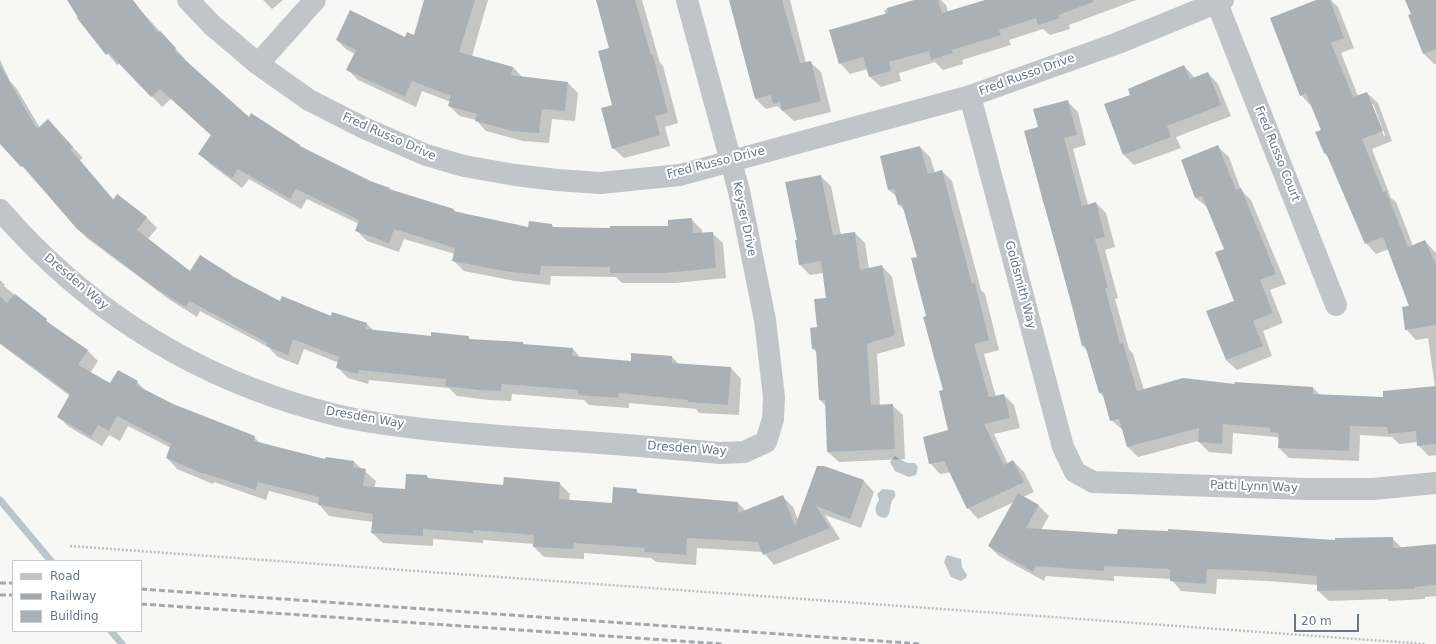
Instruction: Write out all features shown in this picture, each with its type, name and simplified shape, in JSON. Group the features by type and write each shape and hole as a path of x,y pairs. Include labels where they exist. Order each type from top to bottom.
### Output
{"street":[{"name":"Fred Russo Drive","path":"188,0 212,25 258,64 309,100 364,128 426,155 464,166 557,180 600,183 680,175 730,160 970,96 1118,43 1220,2"},
{"path":"258,64 316,0"},
{"name":"Keyser Drive","path":"687,0 730,160 747,230 766,328 774,396 773,419 766,442"},
{"name":"Fred Russo Court","path":"1220,2 1336,305"},
{"name":"Goldsmith Way","path":"970,96 1063,447 1075,472"},
{"name":"Dresden Way","path":"0,210 23,236 81,290 151,340 204,368 252,389 306,406 353,419 495,436 720,453 744,452 766,442"},
{"name":"Patti Lynn Way","path":"1075,472 1093,482 1306,489 1373,489 1436,484"}],"path":[{"path":"70,546 1426,644"}],"shaded area":[{"path":"895,456 907,463 915,463 918,467 916,475 909,477 895,471 890,462"},
{"path":"882,489 893,490 895,492 895,497 888,516 884,518 877,515 876,511 876,506 879,500 877,494"},
{"path":"947,555 961,559 962,567 967,575 966,578 961,581 951,577 944,562"}],"building":[{"path":"67,0 133,0 158,33 160,31 176,48 174,50 249,117 251,113 300,146 370,181 390,188 389,189 454,209 453,211 528,227 529,221 552,224 552,227 610,228 610,226 668,226 668,220 692,218 693,233 713,232 716,268 665,273 610,273 610,267 541,266 540,275 504,271 452,261 455,248 394,229 389,243 355,231 359,220 296,189 290,199 238,169 232,178 198,154 211,135 160,89 151,97 109,53 106,55 77,18 78,17"},
{"path":"424,0 475,0 459,52 513,67 511,75 568,82 565,111 542,109 539,133 512,131 475,121 477,114 448,106 451,96 412,81 405,97 346,70 356,50 336,40 350,10 405,37 407,32 414,35"},
{"path":"596,0 635,0 651,55 653,55 668,113 655,116 660,135 612,149 601,108 612,105 598,51 609,48"},
{"path":"729,0 782,0 800,63 811,61 821,101 782,111 780,102 773,104 771,95 755,99"},
{"path":"914,0 938,0 942,13 985,0 1093,0 1093,2 1059,15 1060,18 1038,25 1036,18 999,30 1001,35 952,50 953,53 931,60 929,51 889,62 891,71 869,77 863,57 839,64 829,30 888,13 887,8"},
{"path":"1316,0 1330,0 1344,38 1331,43 1353,97 1367,92 1383,131 1362,139 1383,192 1386,191 1408,247 1425,240 1436,265 1436,325 1405,330 1402,307 1409,306 1383,237 1365,244 1326,153 1324,153 1315,132 1321,130 1306,93 1300,96 1270,18"},
{"path":"1405,0 1436,0 1436,49 1423,54 1408,15 1411,14"},
{"path":"0,65 37,129 48,119 73,147 70,149 113,200 117,194 147,217 137,230 190,271 200,255 230,275 280,301 282,296 331,316 332,312 367,323 366,329 431,336 431,332 469,336 469,339 523,342 523,344 573,348 572,356 631,361 631,353 672,356 672,363 731,367 728,405 688,402 688,400 619,393 618,398 578,395 578,390 502,384 501,391 445,386 446,379 359,370 357,374 336,368 339,357 293,339 288,355 266,346 268,343 189,301 186,307 158,290 77,229 23,166 21,167 0,144"},
{"path":"1184,65 1190,79 1208,72 1221,105 1167,126 1171,137 1123,155 1104,104 1130,95 1128,89"},
{"path":"1068,100 1077,135 1064,138 1082,206 1096,202 1105,237 1095,239 1108,288 1105,288 1120,344 1123,343 1137,391 1183,378 1235,384 1234,382 1313,387 1313,394 1383,397 1383,391 1436,386 1436,444 1417,446 1416,431 1388,434 1387,427 1350,426 1349,451 1278,448 1279,433 1270,432 1270,428 1223,424 1222,444 1198,442 1199,428 1127,447 1119,419 1110,421 1102,392 1099,393 1085,345 1082,346 1024,131 1038,127 1033,109"},
{"path":"1218,145 1236,190 1241,188 1276,274 1260,280 1273,313 1253,321 1263,346 1226,360 1206,311 1234,301 1215,252 1224,249 1202,196 1195,198 1181,160"},
{"path":"920,146 928,174 942,170 972,284 975,283 989,340 974,344 989,397 1004,394 1010,418 984,424 1004,465 1013,460 1024,482 967,509 944,461 929,464 923,437 948,430 939,391 943,390 923,317 926,316 911,258 917,257 902,204 898,205 894,189 888,190 880,156"},
{"path":"821,175 833,235 855,232 860,270 882,265 895,335 867,344 871,405 893,404 895,449 827,452 825,400 819,400 816,349 812,349 810,328 817,327 814,299 826,298 821,261 799,265 795,240 797,240 785,182"},
{"path":"15,294 47,319 46,321 88,350 78,365 110,383 118,370 138,381 136,385 173,404 255,436 254,441 325,459 326,457 354,461 353,467 366,469 363,486 405,489 406,474 427,475 427,478 503,485 504,477 560,482 559,499 612,503 613,487 637,489 636,493 738,502 738,513 783,495 795,526 817,466 824,466 864,480 850,519 816,506 830,528 763,555 758,542 687,538 686,555 644,552 645,548 574,543 573,549 533,547 534,535 473,530 473,533 423,529 423,536 371,533 373,514 318,505 319,497 258,482 256,490 203,474 166,458 171,444 117,416 109,431 98,425 91,437 57,417 70,394 0,343 0,296 7,303"},
{"path":"1018,493 1039,505 1026,528 1117,534 1118,529 1168,531 1168,529 1335,540 1335,538 1393,537 1393,548 1436,544 1436,585 1415,587 1415,589 1317,591 1317,576 1257,571 1207,569 1206,584 1170,581 1170,569 1104,566 1104,571 1036,566 1033,572 988,546"}],"waterway":[{"path":"0,500 50,560"},
{"path":"112,632 122,644"}],"railway":[{"path":"0,583 12,583"},
{"path":"142,589 922,644"},
{"path":"0,595 12,595"},
{"path":"142,604 723,644"}]}
